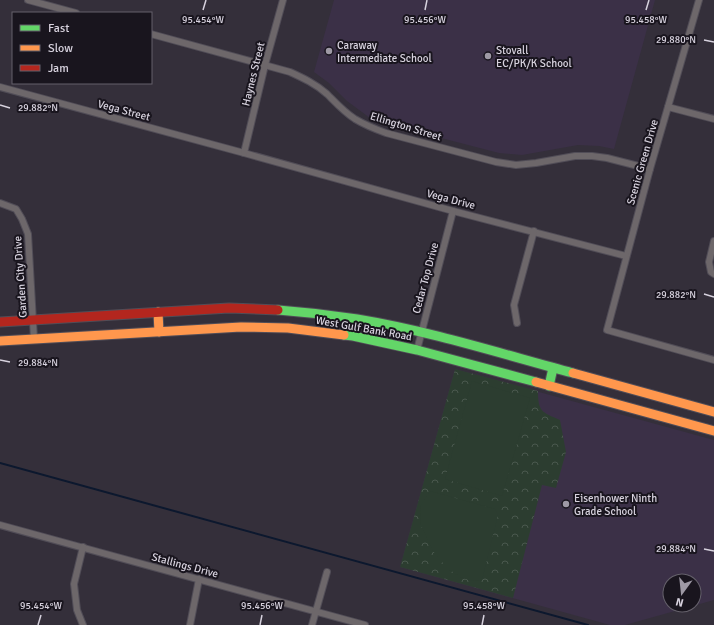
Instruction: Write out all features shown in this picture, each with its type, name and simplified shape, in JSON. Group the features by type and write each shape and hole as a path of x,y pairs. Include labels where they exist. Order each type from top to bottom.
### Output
{"main road":[{"name":"West Gulf Bank Road","path":"0,322 242,308 289,310 358,319 422,332 553,368 683,413 714,431"},
{"path":"288,328 289,310"},
{"path":"158,312 160,332"},
{"name":"West Gulf Bank Road","path":"0,341 241,327 288,328 353,336 417,350 549,386 683,413 714,412"},
{"path":"549,386 553,368"}],"street":[{"path":"28,0 72,12"},
{"name":"Haynes Street","path":"244,153 265,65 283,0"},
{"name":"Scenic Green Drive","path":"699,0 650,169 607,330 714,360"},
{"name":"Ellington Street","path":"152,34 290,72 306,79 327,94 354,119 370,127 401,137 496,162 516,165 575,156 592,156 608,158 650,169"},
{"name":"Vega Street","path":"0,87 271,160"},
{"path":"668,107 714,119"},
{"name":"Vega Drive","path":"271,160 453,211 626,256"},
{"name":"Garden City Drive","path":"0,203 16,209 28,234 34,339"},
{"name":"Cedar Top Drive","path":"417,350 453,211"},
{"path":"517,323 514,305 534,231"},
{"path":"712,273 709,262 714,241"},
{"name":"Stallings Drive","path":"0,525 365,625"},
{"path":"83,547 74,584 76,610 84,625"},
{"path":"312,625 327,572"},
{"path":"190,625 199,579"}],"shaded area":[{"name":"Stovall EC/PK/K School","path":"334,0 655,0 614,149 599,146 578,145 522,155 499,153 395,126 370,118 347,101 329,83 314,72"},
{"name":"Eisenhower Ninth Grade School","path":"455,369 714,440 714,600 702,603 702,573 662,573 662,613 668,613 625,625 610,625 400,567"}],"green space":[{"path":"455,369 538,391 539,403 542,410 560,420 566,452 556,488 542,485 513,598 400,567"},
{"path":"472,381 530,398 502,496 445,479"},
{"path":"430,491 495,509 498,515 482,580 472,581 460,577 447,568 433,551 420,523 421,505"}],"waterway":[{"path":"0,463 588,625"}],"traffic: fast":[{"path":"278,310 337,316 384,324 466,343 573,373"},
{"path":"344,335 417,350 536,382"},
{"path":"549,386 553,368"}],"traffic: slow":[{"path":"158,312 159,332"},
{"path":"0,341 241,327 288,328 344,335"},
{"path":"573,373 714,412"},
{"path":"536,382 714,431"}],"traffic: jam":[{"path":"0,322 229,308 278,310"}],"place":[{"name":"Caraway Intermediate School","path":"329,51"},
{"name":"Stovall EC/PK/K School","path":"488,56"},
{"name":"Eisenhower Ninth Grade School","path":"566,504"}]}
